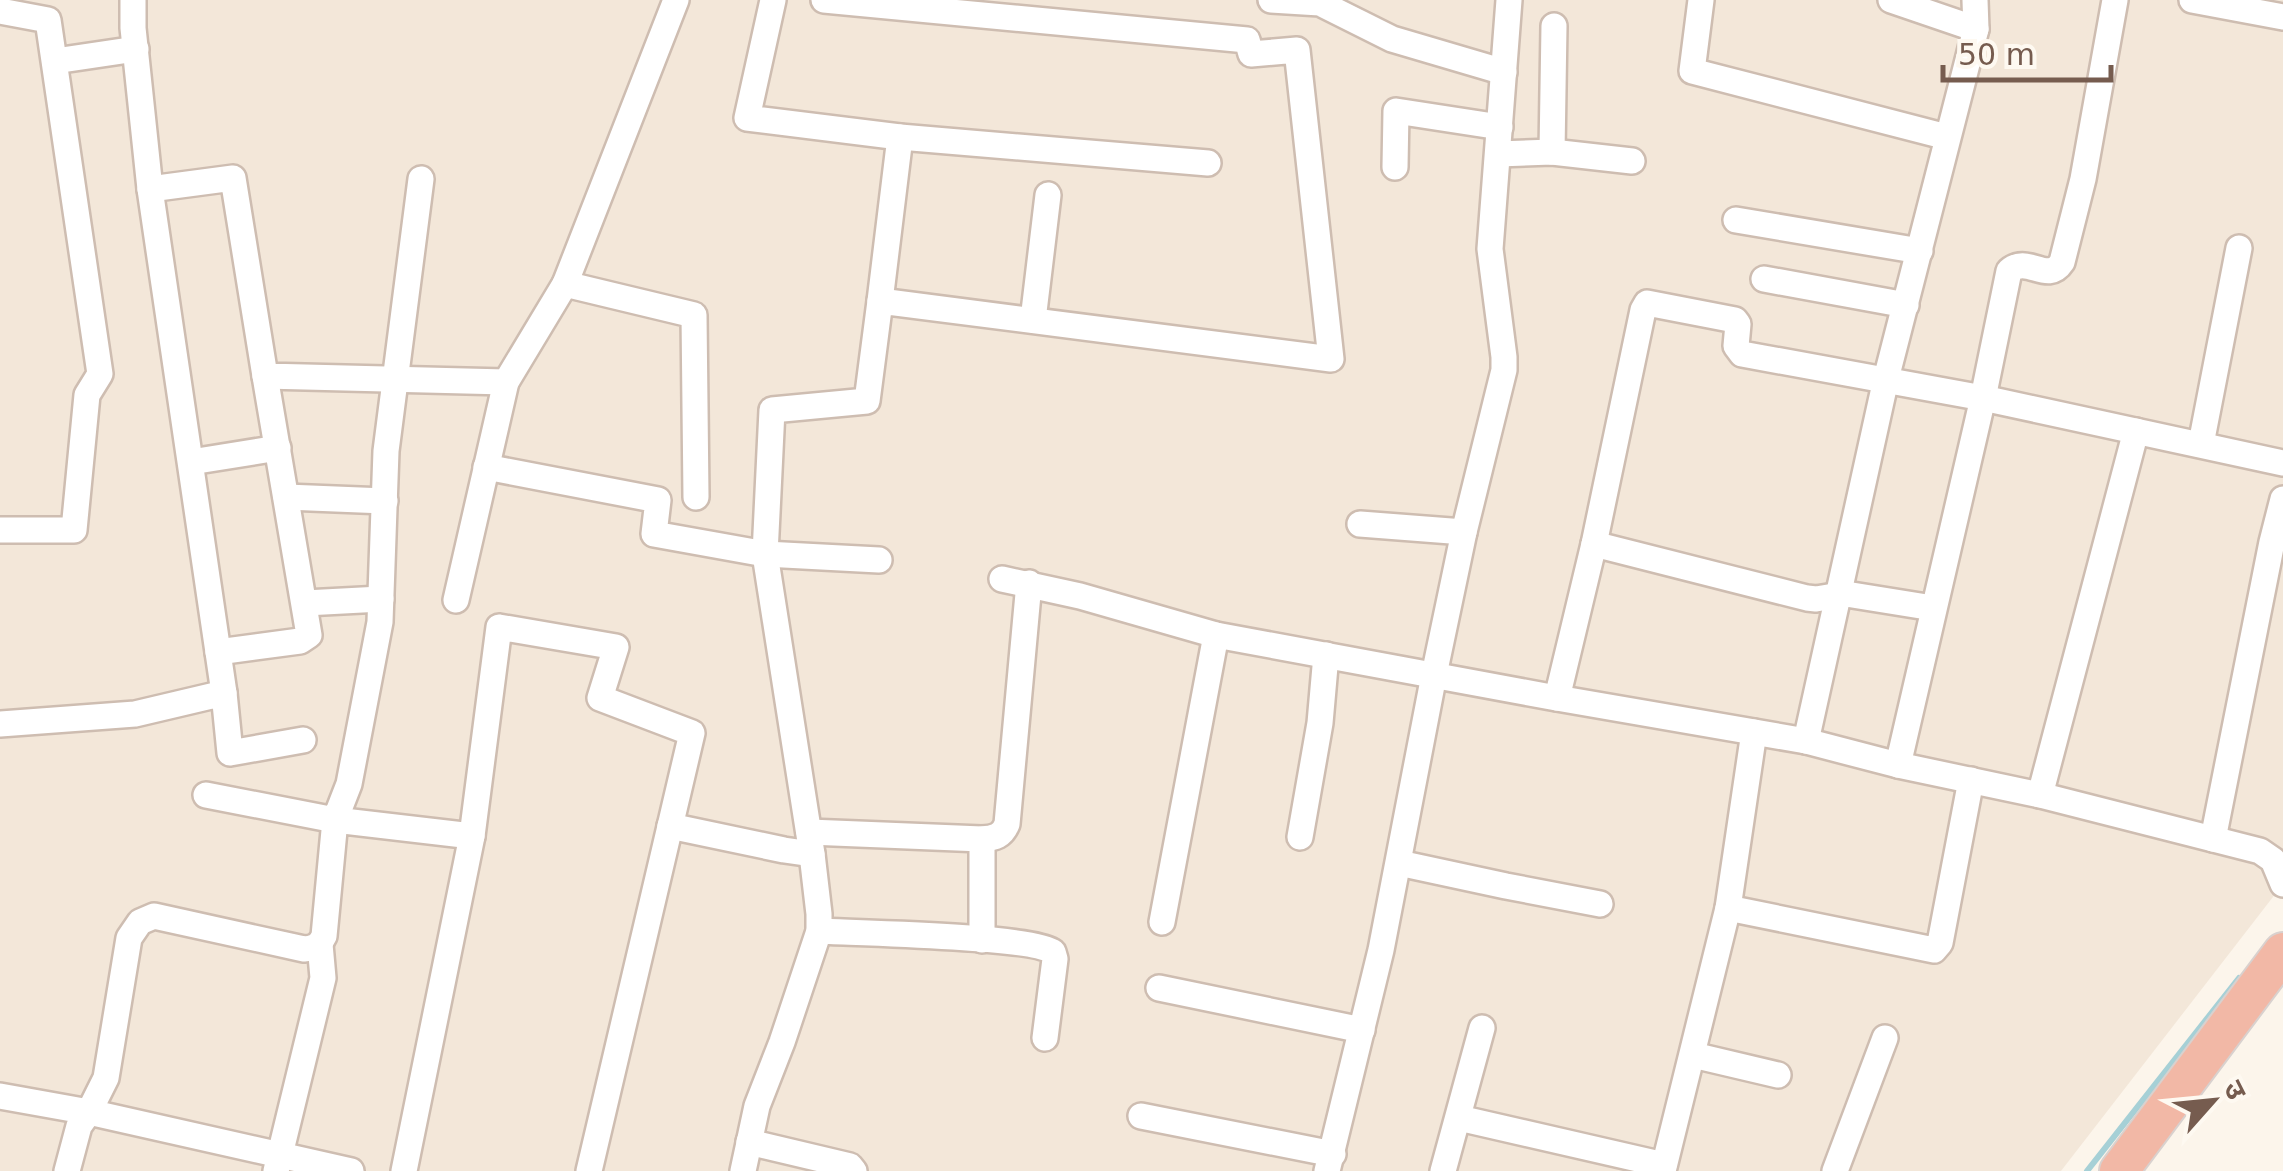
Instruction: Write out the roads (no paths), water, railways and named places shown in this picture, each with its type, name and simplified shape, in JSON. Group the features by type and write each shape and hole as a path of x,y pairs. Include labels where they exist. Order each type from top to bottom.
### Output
{"highway":[{"path":"2119,1171 2283,952"}],"street":[{"path":"133,0 150,189 230,753 303,740"},
{"path":"456,600 506,382 565,284 676,0"},
{"path":"773,0 747,118 900,136 1208,163"},
{"path":"824,0 1247,40 1251,54 1297,50 1331,358 880,301"},
{"path":"1272,0 1320,3 1392,39 1504,72"},
{"path":"1141,1116 1330,1162 1398,863 1464,532 1504,370 1490,250 1510,0"},
{"path":"1701,0 1692,71 1947,137"},
{"path":"1891,0 1976,29"},
{"path":"1806,741 1886,379 1976,29 1975,0"},
{"path":"1898,765 1983,398 2008,271 2022,264 2050,271 2062,262 2083,179 2115,0"},
{"path":"2192,0 2283,16"},
{"path":"0,11 48,20 100,374 86,395 74,530 0,530"},
{"path":"1552,152 1554,26"},
{"path":"55,62 136,49"},
{"path":"1395,167 1396,111 1500,127"},
{"path":"744,1171 757,1106 819,930 810,843 765,554 772,410 867,401 900,136"},
{"path":"1498,154 1552,152 1632,161"},
{"path":"150,189 233,178 305,603 309,635 300,641 218,652"},
{"path":"67,1171 79,1126 106,1078 129,938 140,922 154,916 304,949 314,948 324,936 335,820 349,784 380,622 386,451 420,179"},
{"path":"1033,320 1048,194"},
{"path":"1736,220 1920,251"},
{"path":"2201,444 2239,248"},
{"path":"1764,279 1906,305"},
{"path":"565,284 694,314 696,497"},
{"path":"1556,698 1647,303 1735,320 1736,346 1742,354 1983,398 2283,462"},
{"path":"265,376 506,382"},
{"path":"2040,795 2136,431"},
{"path":"191,462 278,448"},
{"path":"486,467 658,500 654,534 765,554 879,560"},
{"path":"286,496 384,501"},
{"path":"2213,839 2283,499"},
{"path":"1360,524 1464,532"},
{"path":"1594,544 1808,598 1838,594 1933,608"},
{"path":"1002,579 1216,635 1806,741 2040,795 2268,854 2283,884"},
{"path":"670,826 784,850 810,843 982,839 1004,832 1029,583"},
{"path":"305,603 381,600"},
{"path":"404,1171 472,836 499,627 616,647 600,698 692,732 589,1171"},
{"path":"1162,922 1216,635"},
{"path":"1300,837 1320,723 1326,655"},
{"path":"0,724 135,714 224,693"},
{"path":"1459,1118 1664,1168 1728,908 1754,732"},
{"path":"1728,908 1934,950 1940,943 1971,780"},
{"path":"206,795 335,820 472,836"},
{"path":"982,839 982,940"},
{"path":"1398,863 1600,904"},
{"path":"819,930 1044,946 1055,959 1045,1038"},
{"path":"278,1163 323,978 320,944"},
{"path":"1158,988 1362,1030"},
{"path":"1443,1171 1482,1028"},
{"path":"1835,1171 1884,1038"},
{"path":"1692,1055 1778,1076"},
{"path":"0,1096 90,1112 278,1163 351,1171"},
{"path":"749,1142 850,1166 854,1171"}],"waterway":[{"path":"2087,1171 2239,978"}]}
